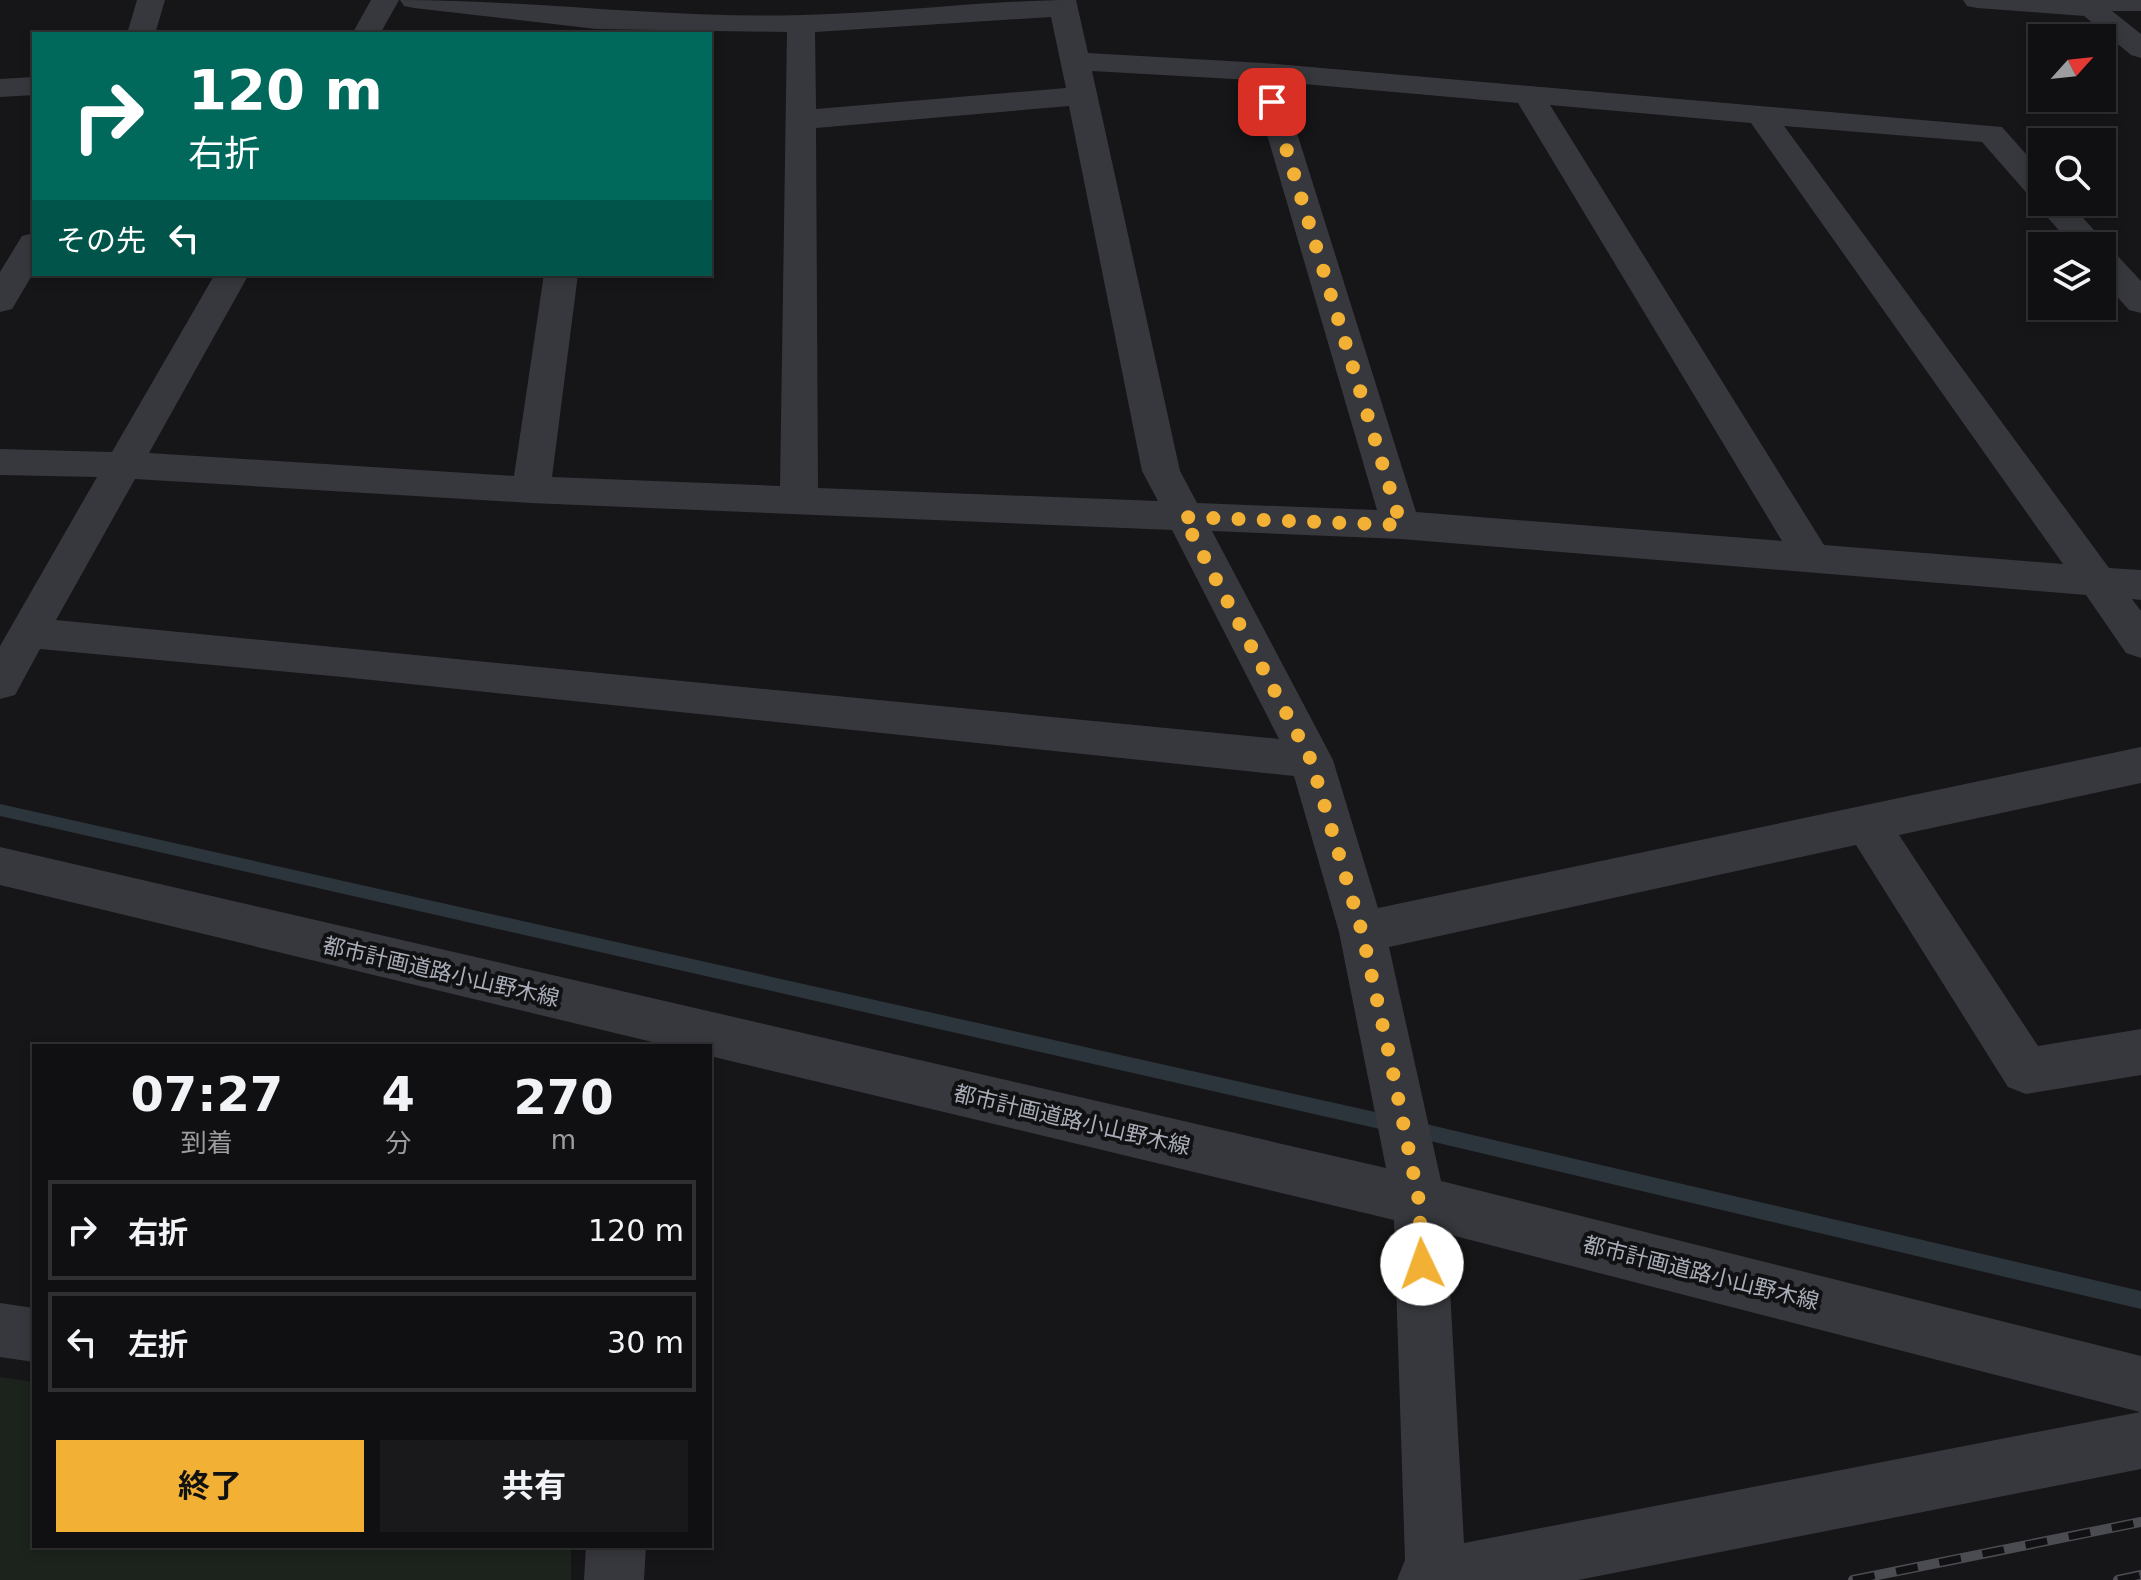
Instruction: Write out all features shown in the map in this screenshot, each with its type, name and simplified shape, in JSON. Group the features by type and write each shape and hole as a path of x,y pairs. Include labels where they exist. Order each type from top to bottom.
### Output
{"street":[{"path":"142,32 151,0"},
{"path":"367,32 385,0"},
{"path":"414,0 602,18 801,24 1063,4 1161,471 1311,760 1362,932 1419,1201 1431,1579 2141,1440"},
{"path":"1977,0 2141,3"},
{"path":"2087,4 2141,49"},
{"path":"799,502 801,24"},
{"path":"1074,61 1263,72 1991,134 2028,175"},
{"path":"1263,72 1401,525"},
{"path":"0,88 32,86"},
{"path":"1528,95 1811,557"},
{"path":"800,120 1082,96"},
{"path":"1761,115 2100,581 2141,642"},
{"path":"2064,216 2078,232"},
{"path":"0,301 32,246"},
{"path":"0,683 231,276"},
{"path":"531,490 561,276"},
{"path":"0,462 126,465 531,490 1401,525 2141,585"},
{"path":"30,633 343,661 1311,760"},
{"path":"1362,932 2141,765"},
{"path":"1866,823 2026,1071 2141,1052"},
{"name":"都市計画道路小山野木線","path":"0,866 1419,1201 2141,1384"},
{"path":"0,1330 32,1335"},
{"path":"614,1580 616,1548"}],"shaded area":[{"path":"0,1377 32,1382 32,1548 571,1548 571,1580 0,1580"}],"waterway":[{"path":"0,810 1393,1124"},
{"path":"1413,1129 2141,1300"}],"railway":[{"path":"1853,1580 2141,1522"},
{"path":"2118,1580 2141,1575"}],"route":[{"path":"1272,102 1401,525 1183,517 1311,760 1336,853 1362,932 1391,1063 1419,1201 1422,1264"}]}
